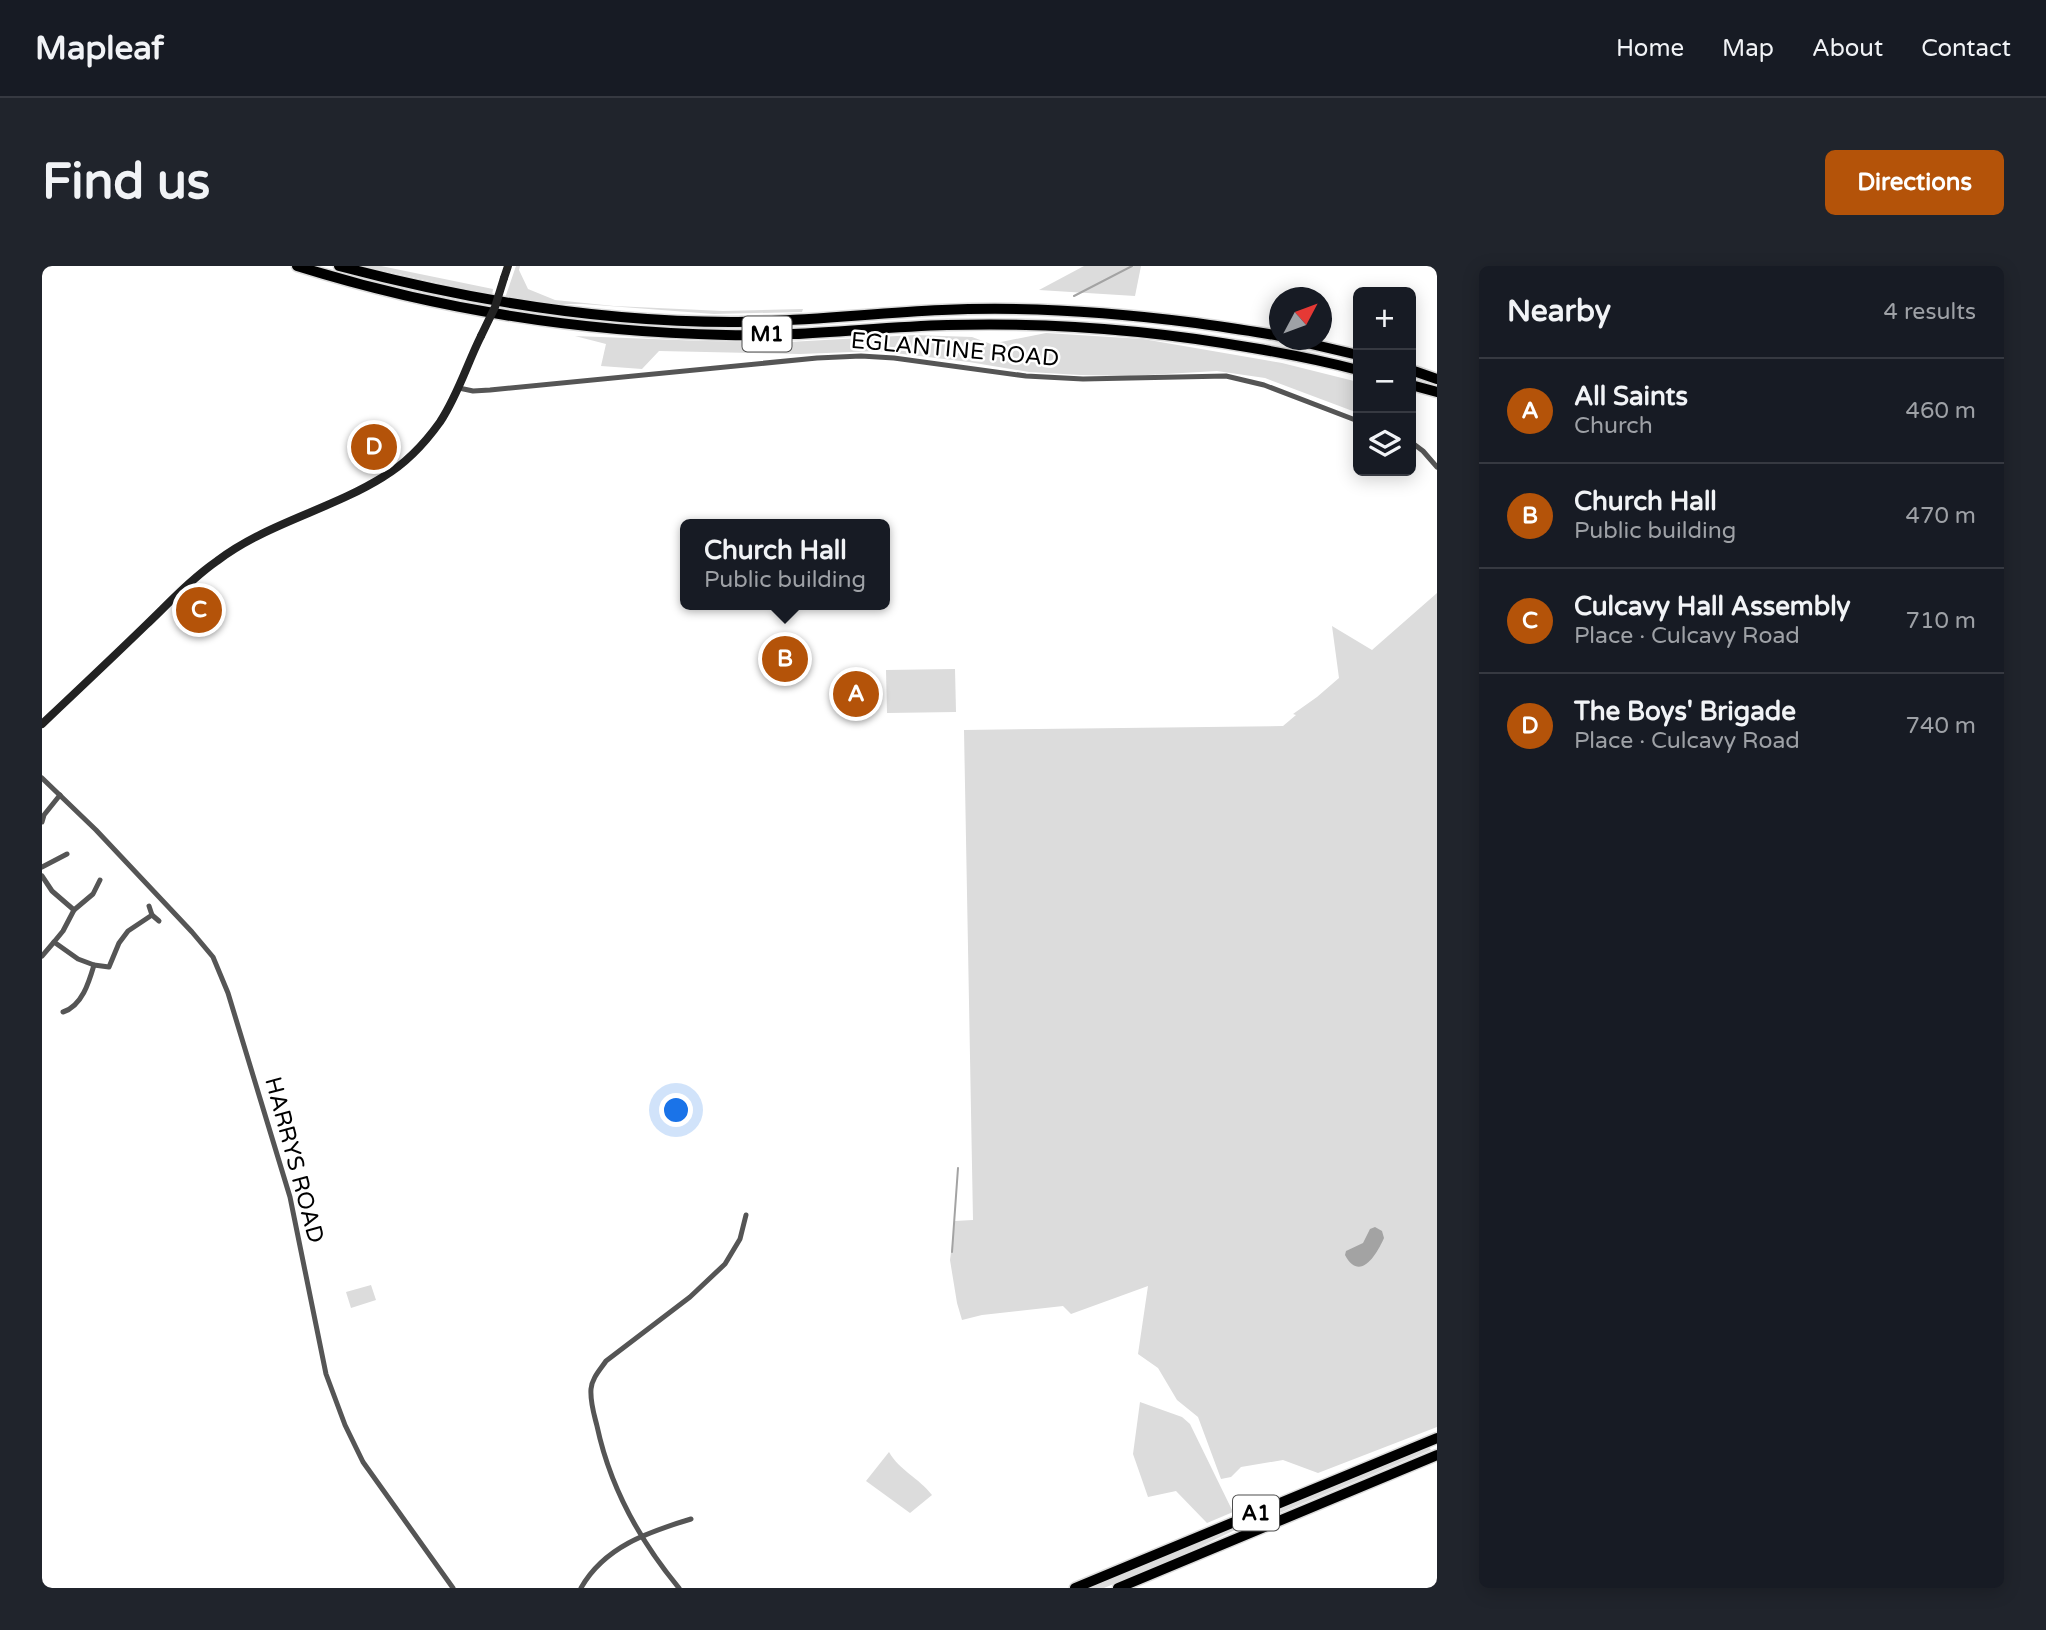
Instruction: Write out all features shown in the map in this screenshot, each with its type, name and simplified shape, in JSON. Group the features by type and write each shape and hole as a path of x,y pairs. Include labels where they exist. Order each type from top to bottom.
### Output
{"highway":[{"name":"M1","path":"297,266 402,294 507,315 626,331 729,335 946,325 1044,325 1160,333 1353,369"},
{"name":"M1","path":"339,266 451,294 562,312 617,317 732,322 945,310 1044,311 1159,318 1269,335"},
{"path":"1332,349 1353,354"},
{"path":"1416,372 1437,379"},
{"path":"1416,386 1437,392"},
{"name":"A1","path":"1075,1588 1437,1438"},
{"name":"A1","path":"1118,1588 1437,1455"}],"street":[{"path":"42,724 190,583 217,561 272,528 383,477 421,445 440,422 459,388 495,307 508,266"},
{"name":"EGLANTINE ROAD","path":"459,388 490,390 861,356 925,361 1026,376 1226,376 1264,385 1353,419"},
{"path":"1416,446 1437,467"},
{"name":"HARRYS ROAD","path":"42,778 147,882 207,949 217,966 229,993 290,1196 326,1374 335,1401 363,1462 453,1588"},
{"path":"42,822 60,794"},
{"path":"42,867 67,854"},
{"path":"43,878 52,891 74,910"},
{"path":"42,956 63,931 74,910 93,894 100,880"},
{"path":"149,906 152,915 159,921"},
{"path":"54,942 78,959 108,967 128,931 152,915"},
{"path":"63,1012 70,1010 80,999 94,965"},
{"path":"679,1588 641,1536 618,1491 607,1462 591,1400 593,1382 606,1361 690,1297 725,1264 740,1239 746,1215"},
{"path":"581,1588 594,1568 605,1558 641,1536 691,1520"}],"shaded area":[{"path":"362,266 381,266 493,289 492,295"},
{"path":"516,266 520,266 519,270 528,289 555,300 614,306 723,311 803,309 802,312 714,314 583,304 547,304 505,298"},
{"path":"1084,266 1141,266 1135,296 1039,290"},
{"path":"1046,333 1143,339 1282,363 1353,381 1353,411 1265,378 1217,371 1130,376 1029,372 878,351 800,354 659,351 642,369 601,366 606,344 575,336 789,342 915,335 972,337 991,344"},
{"path":"1437,593 1437,1427 1318,1473 1283,1460 1241,1467 1231,1477 1221,1479 1198,1417 1177,1400 1158,1368 1138,1354 1148,1286 1071,1314 1063,1306 982,1315 962,1320 950,1260 955,1221 973,1220 964,730 1283,726 1296,715 1293,714 1339,678 1332,626 1372,650"},
{"path":"955,669 956,712 887,713 886,670"},
{"path":"1375,1227 1382,1231 1384,1238 1368,1263 1356,1266 1345,1255 1346,1251 1363,1243 1370,1229"},
{"path":"371,1285 376,1300 351,1308 346,1292"},
{"path":"1140,1402 1182,1417 1190,1424 1233,1512 1207,1523 1176,1491 1148,1497 1133,1454"},
{"path":"1427,1445 1431,1450 1251,1525 1248,1520 1303,1499"},
{"path":"889,1452 898,1464 932,1495 910,1513 866,1481"},
{"path":"1233,1527 1237,1529 1174,1559 1104,1588 1086,1588"}],"waterway":[{"path":"1074,296 1132,266"},
{"path":"952,1252 958,1168"}],"place":[{"name":"The Boys' Brigade","path":"374,447"},
{"name":"Culcavy Hall Assembly","path":"199,610"},
{"name":"Church Hall","path":"785,659"},
{"name":"All Saints","path":"856,694"}]}
